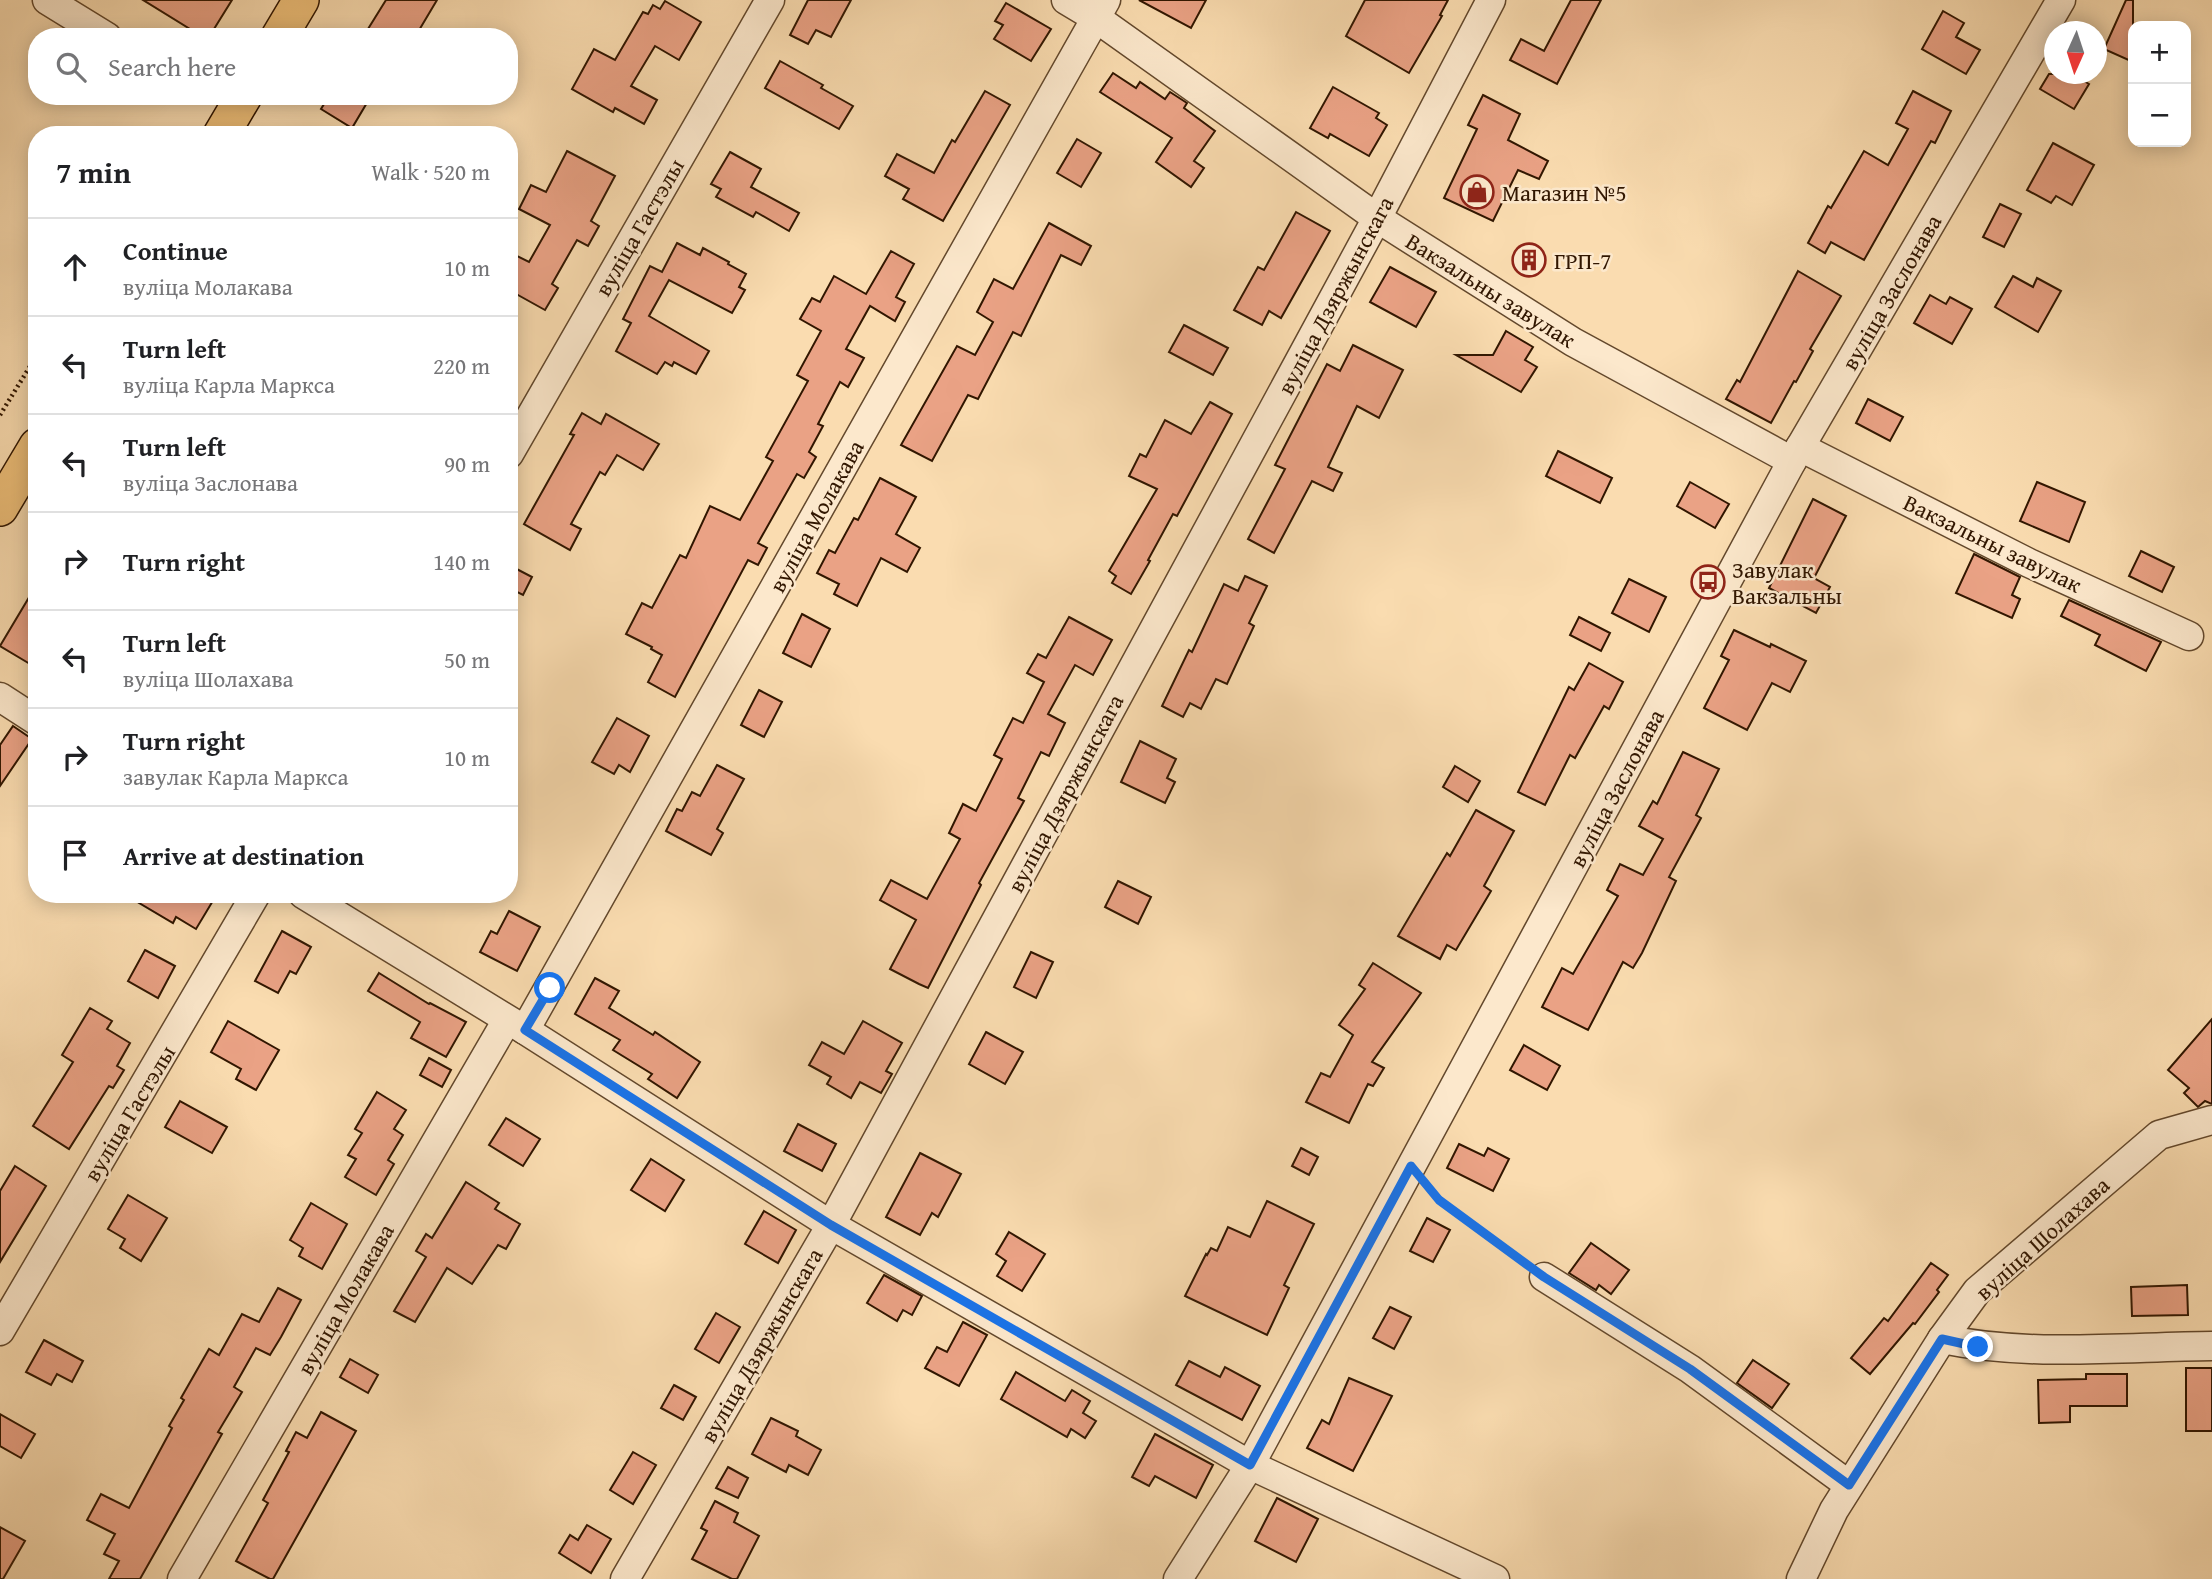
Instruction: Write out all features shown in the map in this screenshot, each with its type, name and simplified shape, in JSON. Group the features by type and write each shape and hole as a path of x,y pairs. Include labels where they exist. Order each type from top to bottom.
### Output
{"main road":[{"path":"284,28 301,0"},
{"path":"227,126 239,105"},
{"path":"0,508 28,461"}],"street":[{"path":"47,0 92,28"},
{"name":"вуліца Гастэлы","path":"518,438 769,0"},
{"name":"Вакзальны завулак","path":"1066,0 1101,9 1377,218 1573,342 1796,454 2189,636"},
{"name":"вуліца Дзяржынскага","path":"625,1579 831,1225 1377,218 1491,0"},
{"name":"вуліца Заслонава","path":"1178,1579 1250,1465 1796,454 2061,0"},
{"name":"вуліца Молакава","path":"182,1579 516,1025 1101,9"},
{"path":"0,697 28,715"},
{"name":"вуліца Гастэлы","path":"0,1331 251,903"},
{"path":"318,903 831,1225 1250,1465 1495,1579"},
{"name":"вуліца Шолахава","path":"1801,1579 1849,1485 1942,1339 1977,1291 2160,1135 2212,1119"},
{"path":"1544,1277 1690,1369 1849,1485"},
{"path":"1942,1339 1978,1347 2024,1350 2212,1346"}],"path":[{"path":"0,415 28,370"},
{"path":"1411,1166 1439,1200 1544,1277"}],"building":[{"path":"143,0 232,0 215,28 188,28"},
{"path":"386,0 437,0 420,28 369,28"},
{"path":"808,0 851,0 831,37 816,30 808,44 790,35"},
{"path":"1139,0 1206,0 1191,28"},
{"path":"1365,0 1448,0 1440,15 1442,16 1409,73 1346,36"},
{"path":"1571,0 1601,0 1557,84 1510,60 1521,39 1544,51"},
{"path":"2126,0 2133,0 2133,21 2128,21 2128,60 2107,50 2107,42"},
{"path":"665,1 701,22 679,60 655,46 631,86 657,100 644,124 615,108 613,112 572,89 594,49 615,60 643,12 648,14 653,5 660,9"},
{"path":"1006,3 1051,29 1031,61 994,39 1003,25 995,21"},
{"path":"1943,11 1964,23 1956,37 1980,50 1966,74 1922,49"},
{"path":"780,61 823,85 821,88 853,106 839,129 765,88"},
{"path":"1113,73 1136,88 1140,82 1165,99 1170,92 1187,103 1184,108 1215,131 1194,161 1204,168 1191,187 1156,162 1172,138 1100,92"},
{"path":"2044,82 2089,84 2074,109 2040,89"},
{"path":"1333,87 1379,113 1376,118 1387,125 1369,156 1330,134 1328,138 1310,128"},
{"path":"985,91 1010,105 943,221 903,199 909,189 885,176 897,154 934,173 952,140 955,142"},
{"path":"1913,91 1951,111 1935,143 1931,141 1864,260 1831,242 1825,253 1808,243 1828,206 1831,208 1864,151 1888,165 1908,129 1896,123"},
{"path":"1483,95 1520,114 1508,140 1548,161 1539,179 1518,170 1493,221 1444,198 1477,129 1468,125"},
{"path":"323,105 366,105 353,126 321,109"},
{"path":"1077,139 1101,153 1081,187 1057,173"},
{"path":"2053,143 2094,165 2072,205 2056,196 2051,203 2027,190"},
{"path":"567,151 615,176 591,221 599,226 588,246 577,240 552,284 558,288 545,310 518,295 518,256 529,262 550,225 519,209 531,185 546,192"},
{"path":"730,152 761,169 751,187 799,213 789,231 756,212 753,217 716,197 721,189 711,184"},
{"path":"2000,204 2021,214 2004,247 1983,237"},
{"path":"1296,212 1330,231 1281,318 1269,311 1262,325 1234,310 1258,267 1264,270"},
{"path":"1049,223 1091,246 1081,265 1061,255 1021,336 1013,332 978,399 968,395 932,461 901,445 957,346 975,355 993,322 977,312 994,279 1013,289"},
{"path":"677,243 700,255 703,248 729,262 728,264 746,274 739,287 745,290 732,313 669,280 649,316 709,351 696,374 674,362 672,366 665,362 657,374 616,351 631,323 623,319 650,266 662,272"},
{"path":"891,251 914,264 896,297 905,302 895,321 870,306 846,349 864,358 848,387 840,382 818,424 823,426 809,452 816,457 804,478 797,474 758,543 767,548 758,565 748,560 675,697 648,682 662,655 626,634 642,603 652,608 680,555 686,558 710,506 740,520 773,461 766,457 808,381 797,375 821,331 800,319 812,298 820,302 834,276 866,294"},
{"path":"1390,267 1436,292 1416,327 1370,302"},
{"path":"1798,271 1841,296 1810,349 1813,351 1796,382 1794,381 1771,423 1726,399 1737,380 1740,382"},
{"path":"2013,276 2033,287 2037,278 2061,291 2038,332 1995,307"},
{"path":"1930,295 1946,304 1950,297 1972,309 1952,344 1914,323"},
{"path":"1184,325 1228,348 1213,375 1169,352"},
{"path":"1506,331 1533,347 1525,360 1537,367 1521,392 1456,355 1493,355"},
{"path":"1353,345 1403,370 1379,418 1357,406 1328,467 1342,473 1333,491 1312,481 1274,553 1248,539 1285,469 1275,465 1327,364 1340,371"},
{"path":"1868,399 1903,417 1890,441 1856,423"},
{"path":"1210,402 1232,414 1177,516 1173,514 1131,594 1112,583 1116,576 1109,571 1157,489 1129,476 1140,454 1146,457 1165,420 1191,434"},
{"path":"582,413 601,424 606,414 659,444 643,470 617,455 605,475 600,472 571,524 581,529 570,550 524,524 574,435 570,434"},
{"path":"1558,451 1612,478 1600,503 1546,476"},
{"path":"880,478 916,497 896,534 920,548 907,572 881,558 857,606 834,594 839,584 817,573 829,550 835,553 854,518 858,520"},
{"path":"1690,482 1729,504 1715,528 1677,506"},
{"path":"2037,482 2085,502 2069,542 2020,521"},
{"path":"1813,499 1846,516 1814,578 1830,587 1816,613 1769,588"},
{"path":"2141,551 2174,567 2162,592 2129,576"},
{"path":"1974,554 2020,577 2012,595 2020,599 2012,618 1956,593"},
{"path":"518,570 532,577 523,595 518,592"},
{"path":"1245,576 1267,586 1249,623 1254,626 1227,684 1216,679 1201,709 1190,703 1183,717 1162,706 1189,650 1192,652 1224,584 1238,591"},
{"path":"1629,579 1666,597 1649,632 1612,613"},
{"path":"28,599 28,663 0,646"},
{"path":"2069,600 2161,642 2146,671 2095,645 2100,635 2061,616"},
{"path":"802,614 830,629 811,667 783,653"},
{"path":"1069,617 1112,640 1093,675 1075,665 1048,714 1065,723 1049,756 1041,752 1018,798 1024,801 979,883 981,885 928,988 890,969 916,920 880,900 891,880 927,899 960,839 949,833 963,804 976,811 1002,759 994,755 1013,718 1023,723 1044,682 1027,673 1038,654 1046,658"},
{"path":"1579,617 1610,633 1601,651 1570,635"},
{"path":"1734,630 1806,661 1790,692 1772,683 1747,730 1704,708 1729,660 1721,656"},
{"path":"1589,663 1623,682 1609,709 1604,706 1575,758 1570,755 1545,805 1518,792 1569,687 1574,690"},
{"path":"759,690 782,702 764,737 741,725"},
{"path":"617,718 649,736 630,772 619,765 614,774 592,762"},
{"path":"13,726 28,736 28,745 0,786 0,745"},
{"path":"1140,741 1176,759 1167,778 1175,782 1165,803 1121,782"},
{"path":"1683,752 1719,769 1696,815 1701,818 1669,877 1676,881 1642,953 1633,968 1623,962 1588,1030 1542,1007 1562,968 1573,974 1618,896 1607,890 1620,864 1643,875 1663,839 1639,826 1653,801 1657,804"},
{"path":"717,765 744,779 717,829 723,833 711,855 666,831 677,809 682,811 692,792 700,796"},
{"path":"1455,766 1480,781 1468,802 1443,787"},
{"path":"1476,810 1514,831 1484,886 1491,891 1456,950 1447,945 1440,959 1398,936 1447,853 1450,856"},
{"path":"1118,881 1151,897 1138,924 1105,907"},
{"path":"139,903 212,903 196,929 176,917 173,923"},
{"path":"509,911 540,927 517,971 480,952 491,931 497,934"},
{"path":"282,931 311,947 296,974 290,971 278,993 255,981"},
{"path":"145,950 175,966 158,998 128,981"},
{"path":"1031,952 1053,962 1036,998 1014,987"},
{"path":"1373,963 1421,993 1372,1062 1384,1068 1373,1086 1368,1084 1349,1123 1306,1102 1321,1073 1330,1077 1353,1035 1339,1025 1365,989 1359,985"},
{"path":"379,973 429,1004 466,1022 446,1057 411,1038 420,1022 368,991"},
{"path":"595,978 619,991 609,1008 653,1035 655,1032 700,1062 677,1098 648,1079 652,1074 613,1050 620,1040 575,1014"},
{"path":"90,1008 112,1021 107,1029 130,1043 117,1066 124,1070 113,1088 109,1086 69,1149 33,1126 73,1062 62,1055"},
{"path":"2212,1019 2212,1104 2205,1101 2198,1107 2184,1093 2189,1088 2168,1070"},
{"path":"228,1021 279,1050 256,1090 236,1079 241,1069 211,1052"},
{"path":"863,1021 902,1043 886,1071 892,1074 881,1093 860,1082 851,1098 827,1084 831,1077 809,1065 822,1042 844,1054"},
{"path":"986,1032 1023,1052 1005,1084 969,1064"},
{"path":"1524,1045 1560,1066 1547,1090 1510,1070"},
{"path":"429,1058 451,1070 442,1087 420,1075"},
{"path":"377,1092 406,1110 394,1129 403,1135 388,1160 394,1164 376,1195 345,1177 356,1159 348,1155 362,1133 355,1129"},
{"path":"180,1101 227,1127 212,1153 165,1127"},
{"path":"506,1118 540,1139 523,1166 489,1145"},
{"path":"798,1124 836,1144 822,1171 784,1151"},
{"path":"1459,1144 1484,1156 1488,1148 1509,1159 1493,1191 1447,1168"},
{"path":"1301,1148 1318,1157 1309,1175 1292,1166"},
{"path":"920,1153 961,1174 938,1217 932,1213 920,1235 886,1217"},
{"path":"651,1159 684,1180 665,1211 631,1190"},
{"path":"15,1166 46,1186 0,1262 0,1191"},
{"path":"466,1182 499,1203 495,1209 520,1224 506,1249 498,1245 472,1284 447,1268 415,1322 394,1311 426,1257 416,1251 426,1234 432,1238"},
{"path":"128,1195 167,1218 141,1261 120,1248 125,1239 108,1229"},
{"path":"1267,1201 1314,1224 1284,1285 1289,1288 1267,1335 1185,1296 1206,1254 1211,1248 1217,1251 1228,1227 1250,1237"},
{"path":"311,1203 347,1224 322,1269 299,1256 303,1248 290,1240"},
{"path":"764,1211 796,1230 778,1263 745,1244"},
{"path":"1427,1218 1450,1230 1433,1262 1410,1251"},
{"path":"1009,1232 1045,1254 1022,1291 997,1276 1006,1261 996,1254"},
{"path":"1591,1243 1629,1270 1611,1294 1599,1285 1596,1290 1569,1273"},
{"path":"1931,1263 1948,1275 1937,1290 1939,1292 1915,1324 1913,1323 1870,1374 1851,1358 1884,1318 1888,1321"},
{"path":"884,1275 922,1296 912,1315 903,1310 897,1321 867,1303"},
{"path":"2187,1285 2188,1315 2132,1316 2131,1287"},
{"path":"278,1288 301,1300 281,1337 270,1355 256,1348 234,1387 242,1392 218,1432 222,1434 140,1579 109,1579 119,1561 104,1554 115,1534 87,1520 101,1494 129,1508 172,1428 169,1426 184,1400 181,1398 209,1349 219,1355 242,1314 259,1322"},
{"path":"1390,1307 1411,1317 1394,1349 1373,1338"},
{"path":"716,1313 740,1327 719,1363 695,1349"},
{"path":"963,1322 987,1335 959,1386 925,1368 937,1347 947,1352"},
{"path":"44,1340 83,1361 72,1382 57,1374 51,1385 26,1372"},
{"path":"350,1359 378,1375 368,1393 340,1377"},
{"path":"1753,1360 1789,1384 1772,1408 1737,1383"},
{"path":"1189,1361 1220,1377 1225,1367 1260,1386 1242,1420 1176,1385"},
{"path":"2186,1368 2212,1368 2212,1431 2186,1431"},
{"path":"1016,1372 1065,1401 1072,1390 1090,1401 1083,1413 1096,1421 1085,1438 1071,1429 1067,1437 1001,1399"},
{"path":"2086,1374 2127,1374 2127,1406 2070,1406 2070,1422 2039,1423 2038,1380 2086,1379"},
{"path":"1349,1378 1392,1396 1353,1471 1307,1448 1322,1420 1329,1424"},
{"path":"674,1385 696,1397 683,1420 661,1408"},
{"path":"321,1412 356,1431 273,1579 270,1579 236,1561 268,1503 263,1500 289,1452 286,1451 296,1432 307,1438"},
{"path":"0,1414 35,1434 21,1458 0,1446"},
{"path":"771,1418 798,1431 796,1436 821,1450 808,1475 789,1465 786,1472 752,1454"},
{"path":"1155,1434 1213,1465 1196,1498 1155,1476 1149,1486 1132,1477"},
{"path":"633,1452 656,1465 633,1504 610,1490"},
{"path":"728,1467 748,1478 738,1498 716,1488"},
{"path":"1277,1498 1318,1519 1296,1562 1255,1541"},
{"path":"715,1501 738,1513 734,1522 759,1536 737,1579 692,1559 707,1531 701,1528"},
{"path":"587,1525 611,1539 591,1573 559,1553 570,1535 578,1540"},
{"path":"0,1527 25,1541 3,1579 0,1579"}],"place":[{"name":"Магазин №5","path":"1477,192"},
{"name":"ГРП-7","path":"1529,260"},
{"name":"Завулак Вакзальны","path":"1708,582"}],"route":[{"path":"550,988 525,1030 831,1225 1250,1465 1411,1166 1439,1200 1544,1277 1690,1369 1849,1485 1942,1339 1978,1347"}]}
